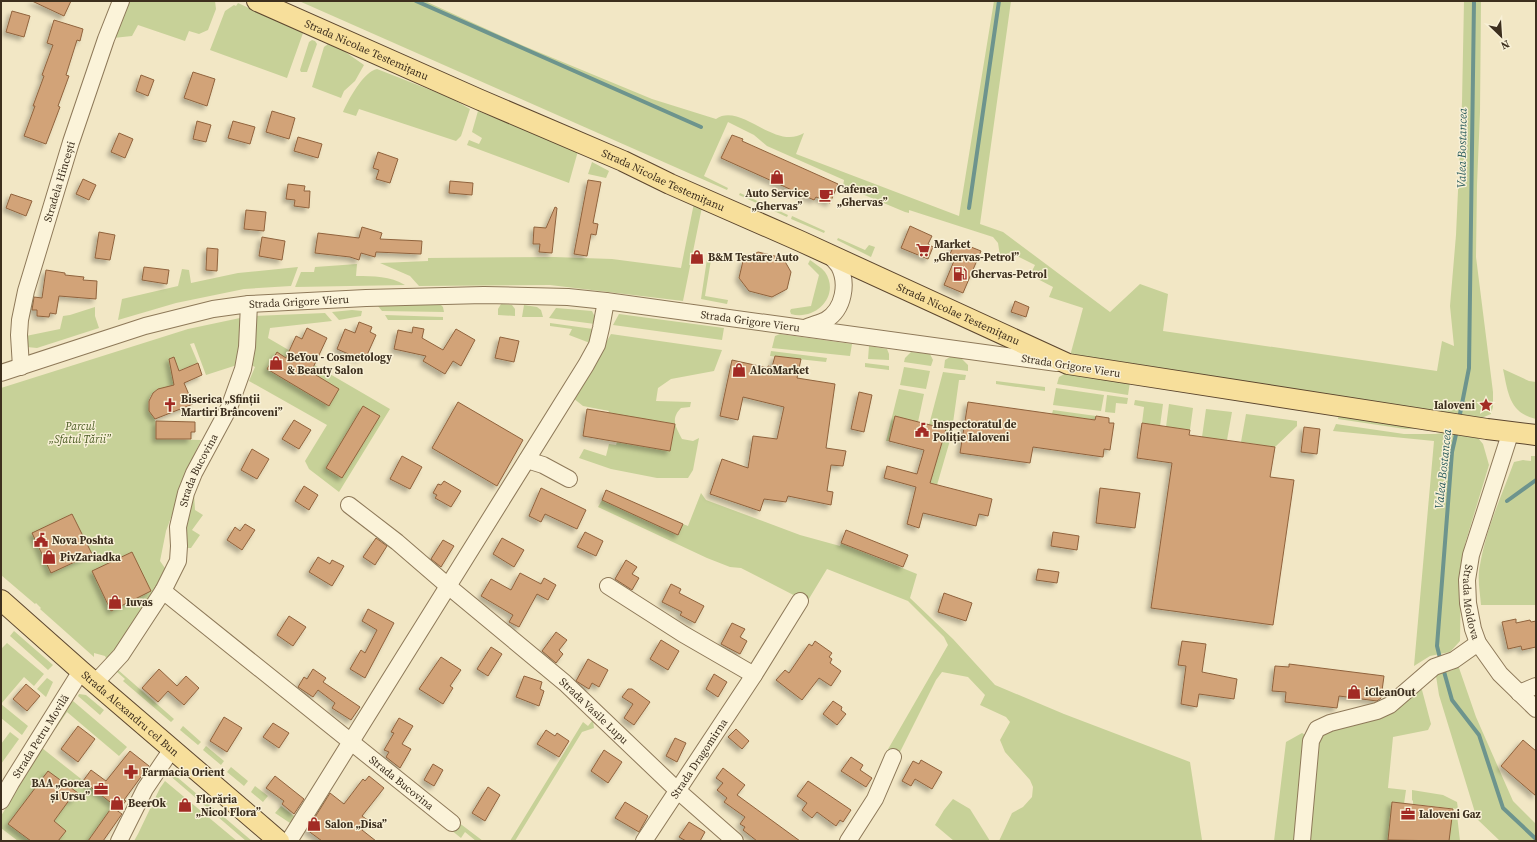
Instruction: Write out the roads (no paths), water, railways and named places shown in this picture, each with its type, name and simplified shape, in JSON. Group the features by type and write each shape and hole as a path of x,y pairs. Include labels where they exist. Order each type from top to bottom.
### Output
{"main road":[{"name":"Strada Nicolae Testemițanu","path":"257,1 622,161 1068,364"},
{"name":"Strada Grigore Vieru","path":"1068,364 1442,422 1536,435"},
{"name":"Strada Alexandru cel Bun","path":"1,600 279,841"}],"street":[{"name":"Stradela Hîncești","path":"21,367 19,335 20,320 26,291 71,142 106,39 121,1"},
{"path":"805,328 827,319 837,308 843,294 843,279 841,272 838,265 829,254"},
{"name":"Strada Grigore Vieru","path":"1,374 146,326 213,309 249,304 366,298 484,295 568,297 606,301 1068,364"},
{"path":"289,841 586,365 596,345 606,301"},
{"name":"Strada Bucovina","path":"88,677 121,655 163,591 178,561 178,527 186,493 194,474 229,408 243,369 247,347 249,304"},
{"name":"Strada Moldova","path":"1511,431 1471,555 1467,580 1468,603 1473,628 1478,643 1500,674 1536,709"},
{"path":"526,460 543,465 570,480"},
{"name":"Strada Vasile Lupu","path":"348,505 397,542 565,683 677,790 735,841"},
{"path":"608,586 683,634 754,675"},
{"name":"Strada Bucovina","path":"163,591 452,823"},
{"name":"Strada Dragomirna","path":"644,841 754,675 800,601"},
{"path":"1302,841 1311,741 1317,729 1330,723 1390,705 1434,666 1451,661 1478,643"},
{"name":"Strada Petru Movilă","path":"1,801 19,770 88,677"},
{"path":"1519,693 1536,686"},
{"path":"119,841 145,789 172,749"},
{"path":"848,841 875,800 893,757"}],"waterway":[{"path":"416,1 701,127"},
{"path":"969,208 999,1"},
{"name":"Valea Bostancea","path":"1459,419 1469,368 1474,1"},
{"name":"Valea Bostancea","path":"1441,662 1437,646 1452,452 1457,430"},
{"path":"1507,501 1536,480"},
{"name":"Valea Bostancea","path":"1443,668 1452,700 1479,735 1503,808 1536,839"}],"place":[{"name":"Auto Service „Ghervas”","path":"777,177"},
{"name":"Cafenea „Ghervas”","path":"826,195"},
{"name":"Market „Ghervas-Petrol”","path":"923,250"},
{"name":"B&M Testare Auto","path":"697,257"},
{"name":"Ghervas-Petrol","path":"960,274"},
{"name":"BeYou - Cosmetology & Beauty Salon","path":"276,363"},
{"name":"AlcoMarket","path":"739,370"},
{"name":"Biserica „Sfinții Martiri Brâncoveni”","path":"170,405"},
{"name":"Ialoveni","path":"1486,405"},
{"name":"Inspectoratul de Poliție Ialoveni","path":"922,430"},
{"name":"Nova Poshta","path":"41,540"},
{"name":"PivZariadka","path":"49,557"},
{"name":"Iuvas","path":"115,602"},
{"name":"iCleanOut","path":"1354,692"},
{"name":"Farmacia Orient","path":"131,772"},
{"name":"BAA „Gorea și Ursu”","path":"101,789"},
{"name":"BeerOk","path":"117,803"},
{"name":"Florăria „Nicol Flora”","path":"185,805"},
{"name":"Ialoveni Gaz","path":"1408,814"},
{"name":"Salon „Disa”","path":"314,824"}],"park label":[{"name":"Parcul „Sfatul Țării”","path":"80,432"}]}
